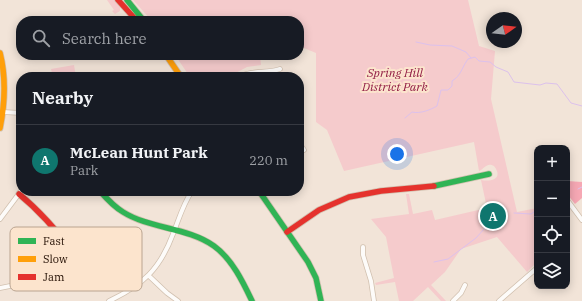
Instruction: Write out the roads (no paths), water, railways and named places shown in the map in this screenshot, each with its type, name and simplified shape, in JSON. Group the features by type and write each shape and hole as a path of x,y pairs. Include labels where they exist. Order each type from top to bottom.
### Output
{"street":[{"path":"118,0 133,16"},
{"path":"127,0 140,16"},
{"path":"128,10 136,10"},
{"path":"0,53 4,72 3,112 0,128"},
{"path":"170,60 178,72"},
{"path":"251,72 280,69"},
{"path":"3,112 16,113"},
{"path":"287,232 319,210 349,197 376,191 430,187 489,174"},
{"path":"0,219 17,196"},
{"path":"24,196 54,227"},
{"path":"104,196 112,205 124,213 201,239 220,252 230,264 252,301"},
{"path":"142,282 149,276 165,255 184,204 189,196"},
{"path":"263,196 312,270 318,286 321,301"},
{"path":"570,204 582,220"},
{"path":"363,247 363,255 371,281 374,301"},
{"path":"499,301 534,271"},
{"path":"149,276 178,301"},
{"path":"453,301 461,293 465,285"},
{"path":"0,288 10,286"},
{"path":"110,301 130,291"}],"waterway":[{"path":"416,42 430,45 452,46 466,52 471,58"},
{"path":"405,118 412,112 425,111 437,106 441,90 448,90 452,86 452,81 459,74 468,59 475,57 479,61 490,62 496,67 508,72 514,82 540,85 546,83 557,84 571,103 582,106"},
{"path":"578,189 582,187"},
{"path":"514,213 531,214 534,212"},
{"path":"486,220 502,215"},
{"path":"434,262 448,259 476,238 485,228 485,224"}],"place":[{"name":"McLean Hunt Park","path":"493,216"}],"park label":[{"name":"Spring Hill District Park","path":"395,79"}]}
